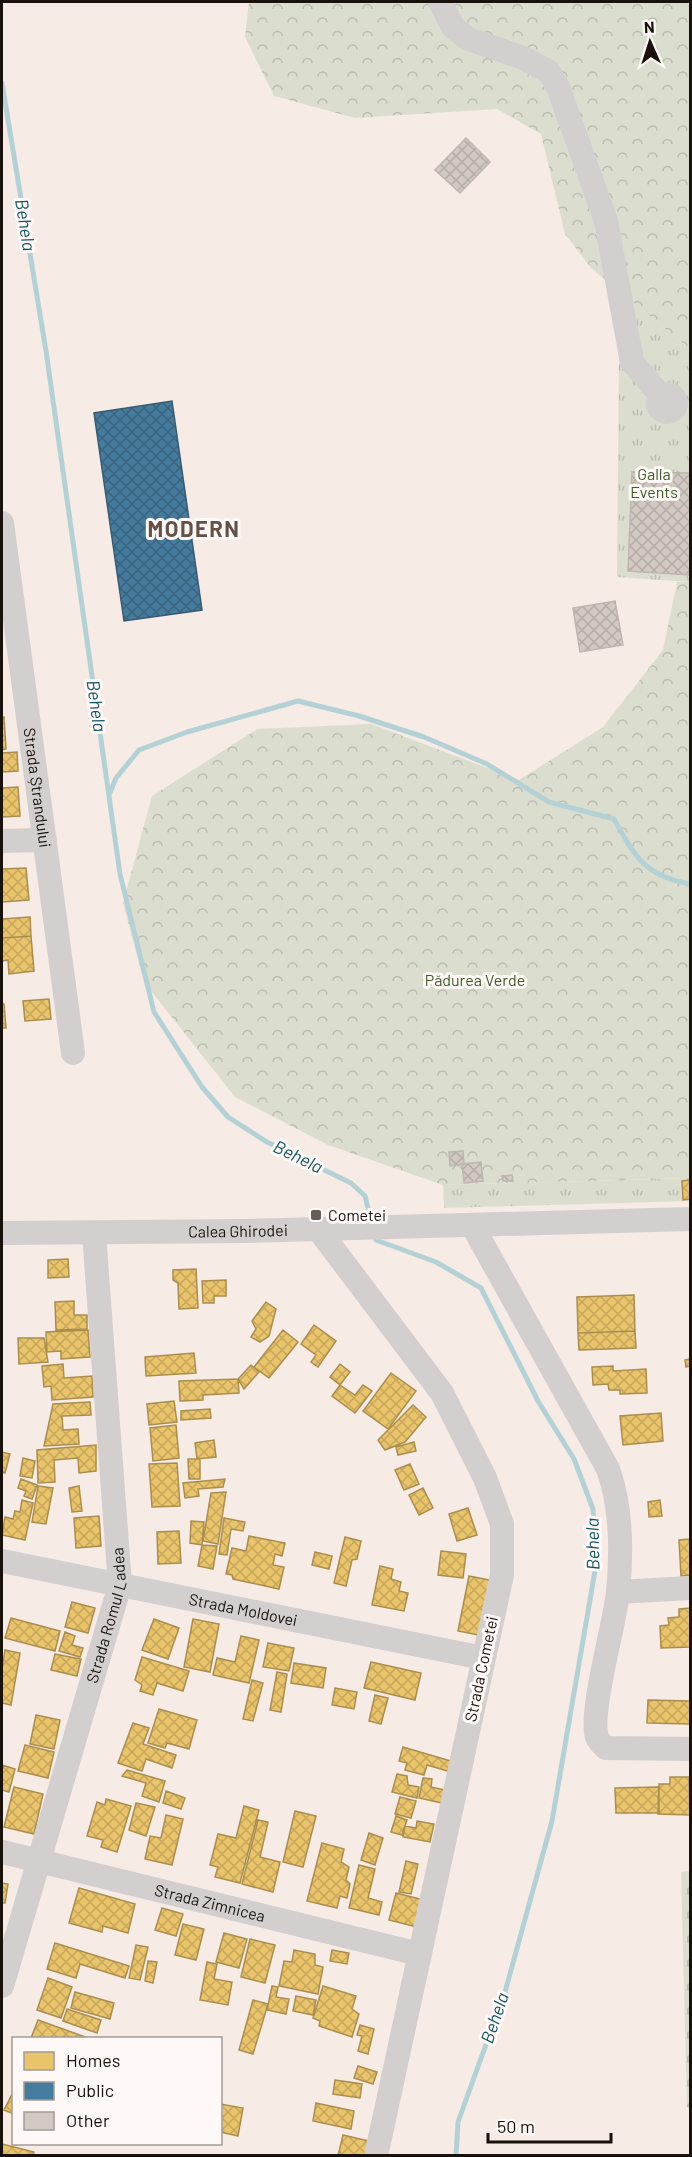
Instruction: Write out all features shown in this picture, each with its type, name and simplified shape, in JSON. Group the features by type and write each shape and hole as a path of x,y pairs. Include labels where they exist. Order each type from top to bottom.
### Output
{"street":[{"path":"440,2 453,27 468,39 521,57 548,71 558,87 606,221 632,362 661,396"},
{"name":"Strada Ștrandului","path":"2,523 73,1053"},
{"path":"2,841 45,840"},
{"name":"Calea Ghirodei","path":"2,1233 94,1234 690,1219"},
{"path":"472,1225 608,1469 620,1513 618,1592 597,1714 597,1738 606,1748 690,1749"},
{"name":"Strada Cometei","path":"318,1229 442,1393 485,1478 502,1524 502,1575 376,2156"},
{"name":"Strada Romul Ladea","path":"2,1986 120,1585 94,1234"},
{"name":"Strada Moldovei","path":"2,1561 483,1658"},
{"path":"618,1592 690,1588"},
{"name":"Strada Zimnicea","path":"2,1852 419,1954"}],"green space":[{"path":"249,2 690,2 690,349 591,268 565,234 541,134 497,109 355,118 274,96 245,37"},
{"name":"Galla Events","path":"609,282 690,349 690,582 617,577 619,356"},
{"name":"Pădurea Verde","path":"677,582 690,582 690,1178 443,1185 328,1145 235,1097 144,982 123,903 152,796 257,729 371,724 519,780 603,727 663,650"},
{"path":"690,1178 690,1201 444,1208 443,1185"},
{"path":"690,1871 690,2107 687,2107 681,1872"}],"building: Homes":[{"path":"4,717 6,749 2,750 2,718"},
{"path":"17,752 18,771 2,772 2,753"},
{"path":"18,787 20,816 2,817 2,788"},
{"path":"26,868 29,900 2,902 2,869"},
{"path":"30,917 31,936 2,938 2,919"},
{"path":"31,936 34,971 9,974 8,960 2,961 2,938"},
{"path":"49,999 51,1019 25,1021 23,1001"},
{"path":"2,1004 4,1004 6,1028 2,1028"},
{"path":"690,1180 690,1199 683,1200 682,1181"},
{"path":"68,1259 69,1277 48,1278 48,1260"},
{"path":"196,1269 198,1308 179,1309 178,1283 173,1280 173,1270"},
{"path":"226,1280 226,1296 214,1296 214,1303 203,1303 202,1281"},
{"path":"634,1295 635,1331 578,1333 577,1297"},
{"path":"74,1301 74,1315 87,1315 87,1329 56,1330 55,1302"},
{"path":"266,1302 276,1309 269,1336 260,1342 251,1337 256,1329 252,1321"},
{"path":"314,1325 336,1341 318,1367 311,1362 316,1355 301,1344"},
{"path":"88,1330 90,1357 61,1359 61,1351 47,1352 46,1332"},
{"path":"283,1330 298,1342 269,1378 254,1367"},
{"path":"635,1331 636,1348 579,1350 578,1333"},
{"path":"18,1338 44,1338 48,1362 19,1364"},
{"path":"194,1353 196,1373 146,1376 145,1357"},
{"path":"690,1359 690,1366 686,1367 685,1360"},
{"path":"63,1364 64,1378 92,1376 93,1397 52,1400 51,1386 44,1387 42,1366"},
{"path":"340,1364 350,1372 340,1385 330,1377"},
{"path":"251,1365 259,1372 244,1389 238,1379"},
{"path":"613,1366 613,1371 646,1369 647,1393 620,1394 620,1390 609,1390 608,1384 593,1385 592,1367"},
{"path":"391,1373 416,1391 388,1429 363,1411"},
{"path":"238,1379 239,1393 203,1395 203,1400 180,1401 179,1381"},
{"path":"340,1385 355,1395 363,1385 372,1391 355,1413 332,1396"},
{"path":"174,1401 177,1422 149,1425 147,1404"},
{"path":"90,1402 91,1415 62,1416 63,1430 78,1429 79,1444 44,1446 53,1404"},
{"path":"413,1405 426,1417 405,1442 385,1450 378,1440"},
{"path":"210,1409 211,1418 181,1420 181,1411"},
{"path":"661,1413 663,1441 623,1445 620,1416"},
{"path":"176,1425 179,1458 153,1461 150,1428"},
{"path":"214,1440 216,1457 197,1459 195,1443"},
{"path":"414,1442 416,1451 398,1455 396,1447"},
{"path":"96,1445 96,1471 79,1473 78,1458 54,1460 55,1482 38,1483 37,1450"},
{"path":"2,1452 10,1454 5,1473 2,1472"},
{"path":"23,1458 35,1461 32,1478 20,1476"},
{"path":"188,1459 200,1459 200,1479 189,1479"},
{"path":"177,1463 180,1506 152,1507 149,1464"},
{"path":"410,1464 419,1484 404,1490 395,1470"},
{"path":"21,1479 37,1485 32,1499 24,1496 26,1491 18,1488"},
{"path":"225,1479 223,1487 198,1489 199,1496 185,1498 183,1483"},
{"path":"38,1486 53,1488 46,1524 32,1522"},
{"path":"79,1486 82,1511 72,1512 69,1488"},
{"path":"423,1488 433,1508 419,1515 409,1495"},
{"path":"226,1492 218,1544 203,1541 211,1493"},
{"path":"22,1500 33,1503 25,1540 2,1535 5,1517 13,1519 15,1511 20,1512"},
{"path":"660,1500 662,1516 649,1517 648,1502"},
{"path":"468,1508 477,1535 457,1541 449,1514"},
{"path":"99,1516 101,1546 76,1548 74,1518"},
{"path":"224,1518 245,1522 243,1531 231,1529 227,1555 219,1554"},
{"path":"191,1521 204,1522 202,1545 190,1543"},
{"path":"179,1531 181,1563 158,1564 157,1532"},
{"path":"249,1536 285,1543 282,1556 275,1554 273,1565 284,1567 279,1589 233,1579 232,1575 226,1574 232,1548 246,1551"},
{"path":"345,1537 361,1541 357,1559 352,1560 346,1586 334,1583"},
{"path":"690,1539 690,1575 681,1576 679,1540"},
{"path":"202,1545 217,1546 213,1569 198,1566"},
{"path":"441,1551 466,1554 463,1578 438,1575"},
{"path":"315,1552 332,1556 329,1569 312,1565"},
{"path":"380,1566 393,1569 391,1579 401,1582 399,1591 408,1593 404,1611 372,1605"},
{"path":"469,1576 495,1581 484,1636 458,1631"},
{"path":"72,1602 95,1608 88,1633 65,1627"},
{"path":"690,1608 690,1647 661,1648 660,1626 669,1625 668,1618 679,1617 679,1609"},
{"path":"11,1618 60,1631 55,1651 5,1638"},
{"path":"154,1619 179,1628 168,1659 142,1650"},
{"path":"193,1619 219,1624 210,1672 184,1667"},
{"path":"65,1632 75,1636 72,1645 83,1648 80,1657 59,1651"},
{"path":"241,1636 259,1640 249,1683 213,1675 217,1658 235,1662"},
{"path":"268,1643 294,1648 289,1671 263,1667"},
{"path":"5,1650 20,1653 11,1705 2,1703 2,1669"},
{"path":"55,1654 81,1659 77,1676 51,1670"},
{"path":"142,1657 189,1671 183,1691 157,1683 153,1695 140,1691 142,1685 135,1680"},
{"path":"371,1662 421,1673 415,1700 364,1688"},
{"path":"294,1663 326,1668 323,1688 291,1683"},
{"path":"277,1672 287,1674 281,1712 270,1710"},
{"path":"252,1680 263,1683 253,1721 243,1719"},
{"path":"335,1688 357,1692 354,1709 332,1705"},
{"path":"375,1695 388,1698 381,1724 369,1721"},
{"path":"648,1700 690,1701 690,1724 647,1723"},
{"path":"159,1709 197,1720 189,1749 167,1743 165,1748 148,1743"},
{"path":"36,1715 60,1720 54,1749 30,1744"},
{"path":"133,1723 149,1728 143,1744 176,1755 172,1768 146,1759 142,1771 118,1763"},
{"path":"25,1745 54,1752 48,1778 18,1771"},
{"path":"403,1747 454,1762 451,1772 427,1765 424,1775 405,1770 407,1763 399,1761"},
{"path":"2,1765 15,1769 9,1792 2,1790"},
{"path":"127,1770 165,1781 159,1802 142,1796 146,1783 122,1776"},
{"path":"397,1774 407,1776 408,1785 419,1787 417,1798 392,1792"},
{"path":"670,1777 689,1777 690,1815 658,1814 659,1784 670,1784"},
{"path":"423,1778 432,1779 431,1787 445,1790 442,1803 419,1798"},
{"path":"14,1787 43,1794 34,1834 4,1827"},
{"path":"659,1787 659,1813 616,1813 615,1788"},
{"path":"166,1791 185,1798 181,1809 163,1803"},
{"path":"400,1797 416,1801 411,1818 395,1814"},
{"path":"106,1799 131,1806 117,1852 101,1847 103,1840 87,1836 97,1802 105,1805"},
{"path":"136,1803 155,1807 146,1836 129,1830"},
{"path":"244,1806 259,1810 240,1883 215,1877 218,1867 210,1865 218,1834 236,1838"},
{"path":"295,1811 316,1816 303,1867 283,1862"},
{"path":"166,1815 183,1819 172,1865 145,1859 150,1836 161,1838"},
{"path":"396,1816 407,1820 402,1835 391,1832"},
{"path":"258,1820 268,1822 260,1857 280,1862 273,1892 242,1884"},
{"path":"417,1821 434,1824 430,1842 403,1837 405,1826 416,1828"},
{"path":"369,1833 383,1838 375,1865 361,1860"},
{"path":"322,1843 344,1849 341,1862 349,1867 346,1880 350,1884 347,1898 340,1896 337,1908 307,1901"},
{"path":"406,1861 418,1864 411,1894 399,1892"},
{"path":"359,1865 375,1869 368,1898 382,1902 379,1915 349,1908"},
{"path":"2,1883 8,1884 5,1903 2,1903"},
{"path":"79,1888 135,1904 128,1933 103,1926 102,1932 69,1923"},
{"path":"396,1893 424,1900 417,1927 389,1920"},
{"path":"162,1908 183,1914 176,1936 155,1930"},
{"path":"183,1924 204,1929 196,1960 175,1955"},
{"path":"224,1933 247,1939 239,1968 216,1962"},
{"path":"250,1939 275,1945 265,1983 241,1977"},
{"path":"55,1943 129,1966 125,1978 80,1964 76,1978 47,1969"},
{"path":"136,1945 148,1947 140,1980 129,1978"},
{"path":"294,1950 315,1954 315,1965 323,1967 318,1994 279,1986 284,1961 292,1962"},
{"path":"332,1950 349,1953 347,1964 330,1961"},
{"path":"148,1961 157,1962 153,1983 145,1981"},
{"path":"207,1962 217,1964 214,1979 232,1982 228,2005 200,2000"},
{"path":"48,1978 72,1987 61,2018 37,2010"},
{"path":"272,1986 278,1987 276,1997 289,1999 286,2014 267,2010"},
{"path":"323,1986 356,1996 352,2009 359,2014 352,2037 319,2026 320,2021 313,2018"},
{"path":"75,1992 114,2003 110,2019 71,2008"},
{"path":"296,1996 316,2000 313,2015 293,2011"},
{"path":"253,2000 268,2004 253,2054 239,2050"},
{"path":"67,2009 101,2020 97,2033 63,2021"},
{"path":"38,2020 85,2037 31,2037"},
{"path":"360,2025 374,2029 368,2054 358,2051 362,2036 357,2035"},
{"path":"358,2066 377,2072 373,2084 354,2078"},
{"path":"335,2080 362,2084 360,2098 333,2094"},
{"path":"12,2094 12,2113 4,2110"},
{"path":"316,2103 354,2111 351,2129 313,2121"},
{"path":"222,2104 243,2108 238,2136 222,2132"},
{"path":"343,2135 369,2141 365,2156 338,2156"},
{"path":"2,2144 34,2152 33,2156 2,2156"}],"building: Public":[{"path":"172,401 202,610 124,621 94,413"}],"building: Other":[{"path":"466,138 490,162 460,193 435,170"},
{"name":"Galla Events","path":"632,472 690,473 690,575 628,571"},
{"path":"615,601 623,645 580,652 573,608"},
{"path":"463,1151 464,1164 450,1166 449,1152"},
{"path":"481,1162 483,1181 464,1183 462,1164"},
{"path":"512,1175 513,1181 503,1181 502,1176"}],"waterway":[{"name":"Behela","path":"2,83 46,351 120,874 154,1012 202,1087 228,1117 267,1142 351,1183 365,1196 371,1221"},
{"path":"109,795 116,778 139,750 187,732 298,701 359,716 424,737 487,764 549,802 614,819 628,844 643,863 662,876 690,884"},
{"name":"Behela","path":"374,1233 376,1240 436,1262 481,1288 538,1401 574,1459 593,1509 597,1559 552,1821 505,1992 458,2122 456,2156"}],"place":[{"name":"Cometei","path":"316,1215"}],"district":[{"name":"MODERN","path":"194,529"}]}
